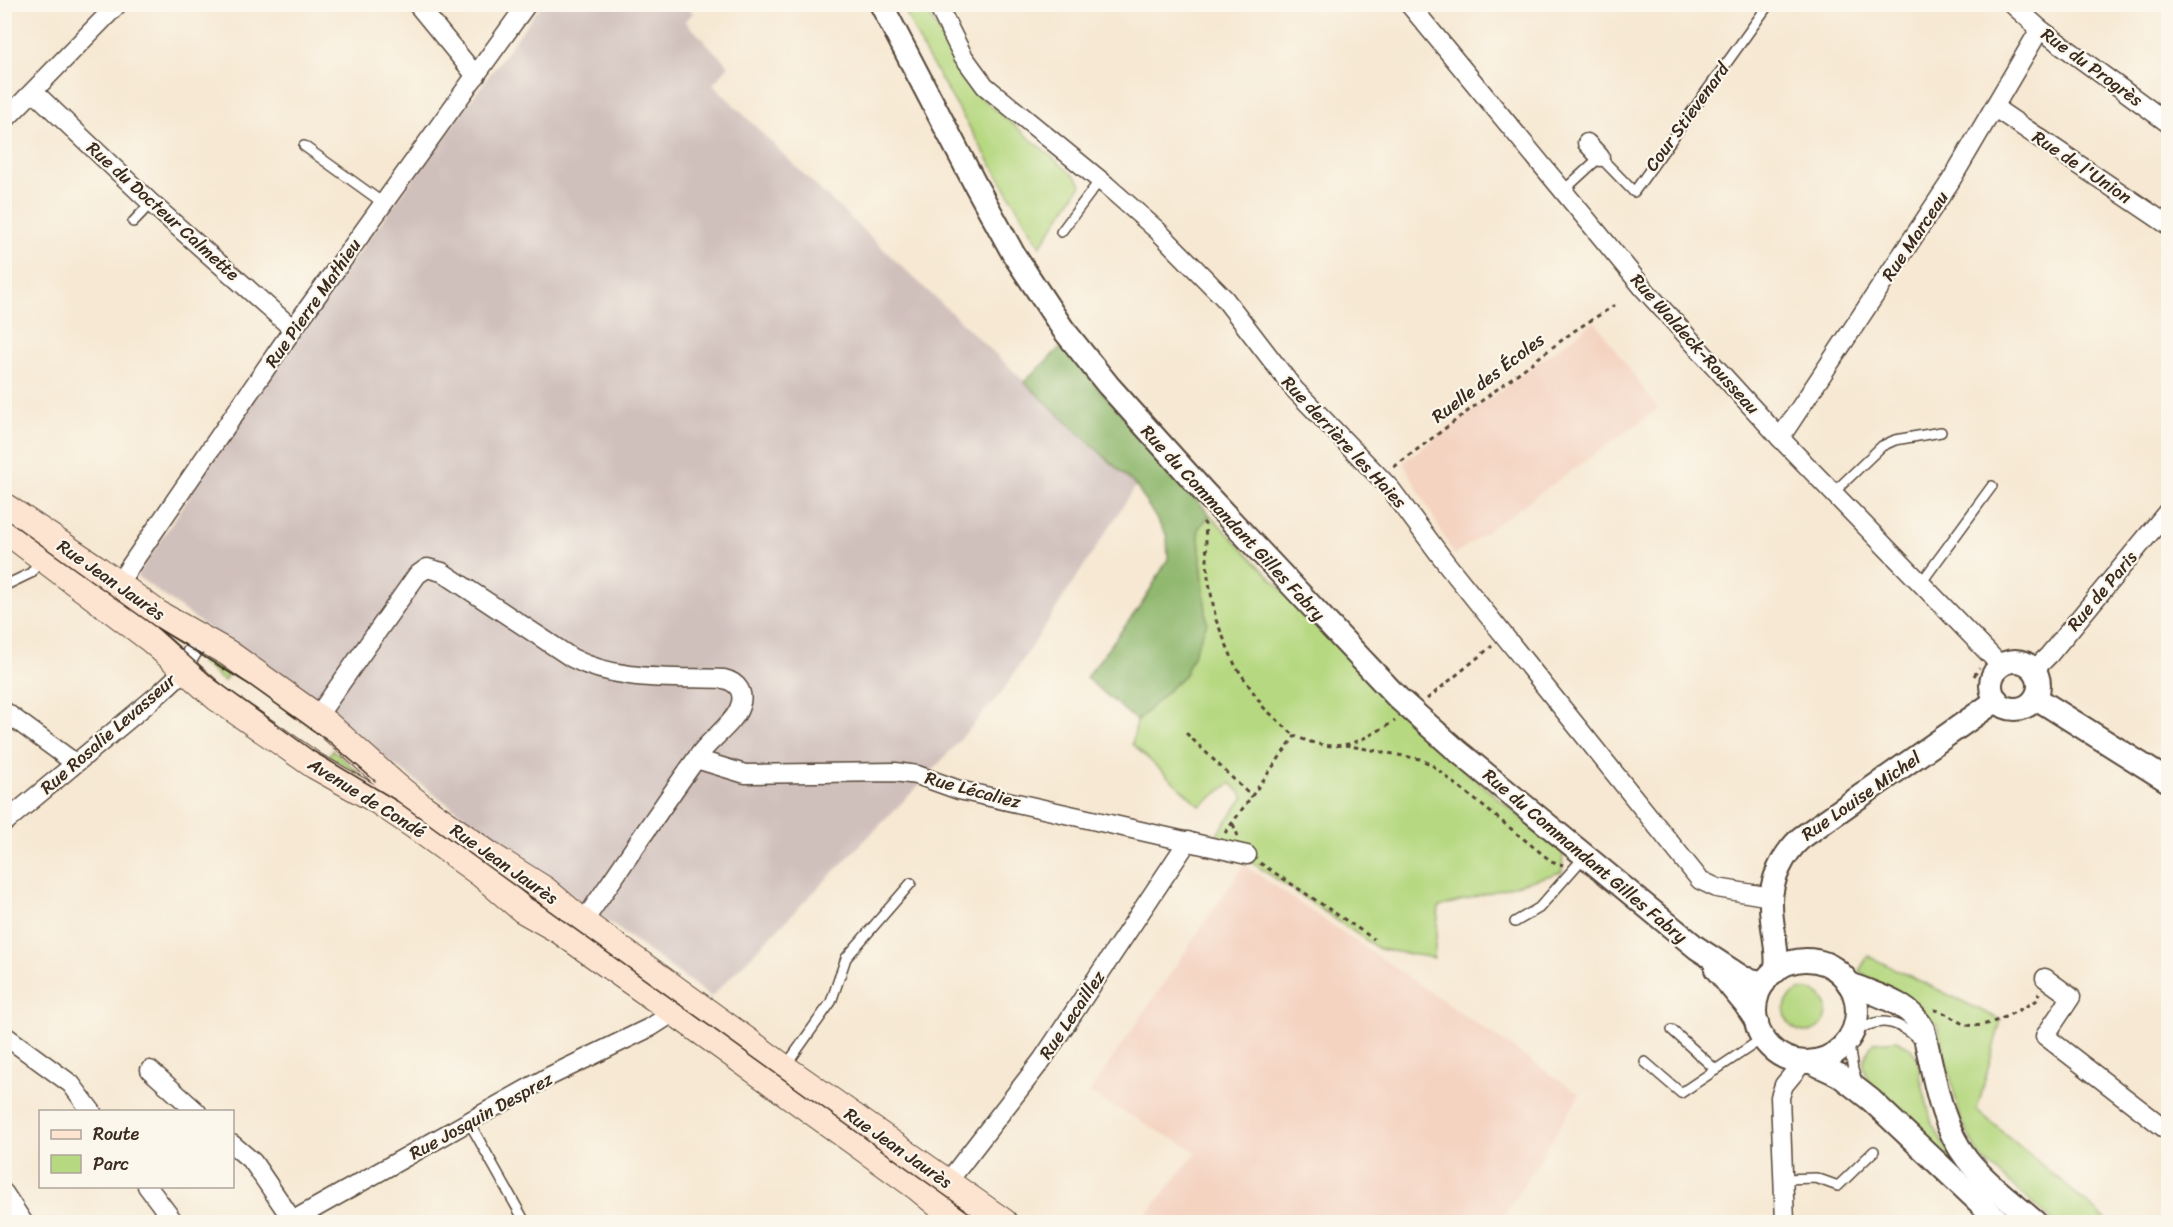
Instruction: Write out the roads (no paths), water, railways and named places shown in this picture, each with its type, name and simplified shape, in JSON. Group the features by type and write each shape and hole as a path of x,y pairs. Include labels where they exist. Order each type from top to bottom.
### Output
{"main road":[{"name":"Rue Jean Jaurès","path":"4,506 157,613 242,663 317,717 421,806 490,855 544,888 677,1002 784,1068 947,1183 992,1219"},
{"name":"Avenue de Condé","path":"4,529 155,643 217,698 285,746 400,815 482,875 523,910 677,1002 959,1222"}],"street":[{"path":"4,121 118,4"},
{"path":"417,4 476,76"},
{"name":"Rue Pierre Mathieu","path":"104,605 293,329 527,4"},
{"name":"Rue du Commandant Gilles Fabry","path":"881,4 1014,255 1075,345 1180,466 1364,664 1412,711 1580,863 1697,948 1743,978 1770,977"},
{"name":"Rue derrière les Haies","path":"937,4 963,56 985,86 1100,180 1156,230 1224,298 1283,377 1381,478 1700,880 1717,888 1771,897"},
{"name":"Rue Waldeck-Rousseau","path":"1409,4 1650,296 1780,438 2001,666"},
{"name":"Rue du Progrès","path":"2016,6 2040,29 2169,123"},
{"name":"Rue Marceau","path":"1780,438 1950,182 2040,29"},
{"name":"Rue du Docteur Calmette","path":"34,92 151,203 293,329"},
{"name":"Rue de l'Union","path":"1995,108 2169,225"},
{"name":"Cour Stievenard","path":"1587,143 1600,157"},
{"name":"Rue de Paris","path":"2034,670 2169,511"},
{"path":"317,717 417,575 421,570 432,568 442,572 573,658 589,666 654,677 724,679 734,683 741,693 739,709 696,759 583,922"},
{"path":"182,668 201,638"},
{"path":"2010,662 2020,662 2034,670 2040,685 2036,698 2028,706 2016,710 2004,706 1997,700 1992,692 1992,681 2001,666 2010,662"},
{"name":"Rue Rosalie Levasseur","path":"4,823 159,694 182,668"},
{"path":"2036,698 2169,781"},
{"name":"Rue Louise Michel","path":"1770,977 1778,950 1771,897 1780,866 1795,844 1997,700"},
{"path":"4,711 75,763"},
{"name":"Rue Lécaliez","path":"696,759 745,774 895,772 910,774 959,790 1247,855"},
{"name":"Rue Lecaillez","path":"947,1183 1038,1065 1188,841"},
{"path":"1773,922 1781,935 1793,947 1834,969 1848,983 1857,1008 1849,1037 1832,1055 1807,1062 1784,1085 1780,1097 1785,1222"},
{"name":"Rue du Commandant Gilles Fabry","path":"1697,948 1745,1004 1760,1030"},
{"path":"1821,963 1797,962 1770,977 1757,999 1760,1030 1779,1054 1839,1075 1871,1100 2000,1222"},
{"path":"2045,978 2071,997 2045,1036 2169,1131"},
{"path":"1848,983 1895,1003 1918,1020 1923,1029 1947,1124 1961,1151 1982,1176 2035,1222"},
{"name":"Rue Josquin Desprez","path":"291,1222 550,1076 651,1027 665,1018 677,1002"},
{"path":"4,1035 71,1084 90,1110"},
{"path":"150,1070 195,1110"},
{"path":"234,1146 253,1162 291,1222"},
{"path":"148,1188 174,1222"},
{"path":"4,1193 23,1222"}],"lane":[{"name":"Cour Stievenard","path":"1600,157 1634,192 1769,4"},
{"path":"304,146 383,203"},
{"path":"1562,192 1600,157"},
{"path":"1061,232 1100,180"},
{"path":"133,222 151,203"},
{"path":"1833,493 1882,446 1895,440 1941,432"},
{"path":"1921,583 1992,486"},
{"path":"4,586 31,573 42,557"},
{"path":"1515,922 1539,908 1580,863"},
{"path":"784,1068 831,1002 846,958 911,883"},
{"path":"1871,1100 1854,1074 1849,1037 1866,1025 1875,1022 1890,1022 1906,1029 1916,1037 1929,1054"},
{"path":"1672,1030 1716,1070"},
{"path":"1645,1062 1681,1093 1716,1070 1760,1030"},
{"path":"470,1122 525,1222"},
{"path":"1783,1179 1816,1178 1838,1186 1874,1151"}],"tram line":[{"path":"4,518 157,628 250,685 331,743 375,781"},
{"path":"157,628 214,679 313,751 397,801 982,1222"}]}
